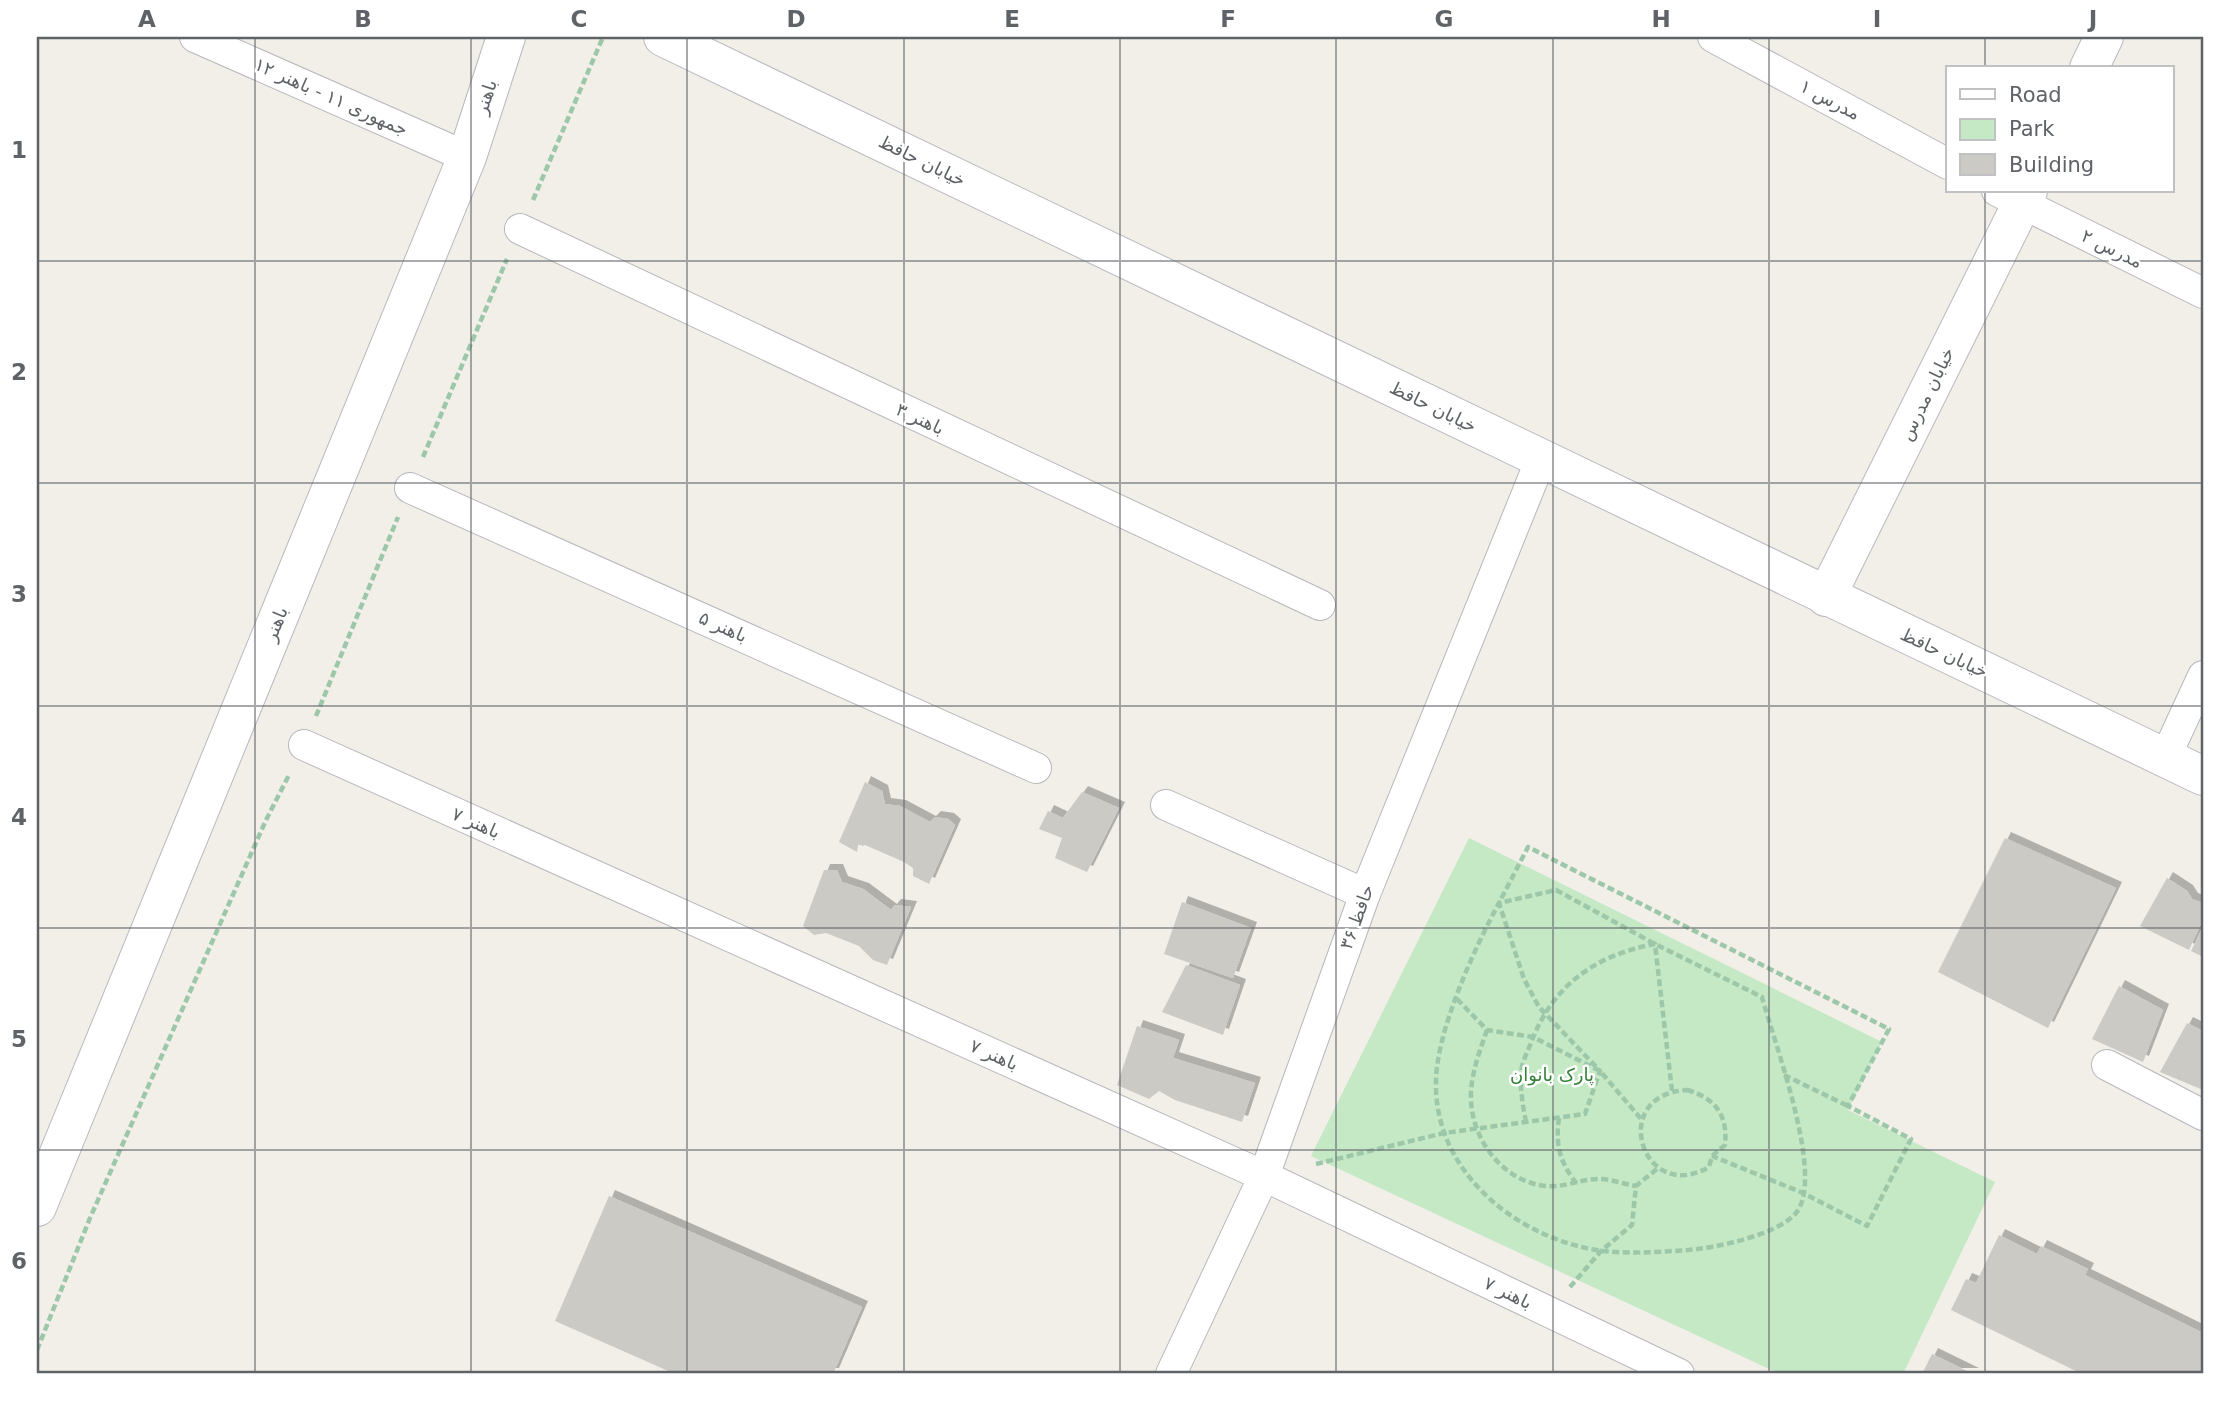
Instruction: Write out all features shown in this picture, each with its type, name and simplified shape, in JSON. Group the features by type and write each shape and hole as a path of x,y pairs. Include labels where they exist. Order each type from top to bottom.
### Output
{"main road":[{"name":"باهنر","path":"37,1207 467,157 506,37"},
{"name":"خیابان حافظ","path":"663,37 2203,776"},
{"path":"2090,66 2104,37"},
{"name":"خیابان مدرس","path":"1826,597 2015,195"}],"street":[{"name":"جمهوری ۱۱ - باهنر ۱۲","path":"195,37 467,157"},
{"name":"مدرس ۱","path":"1713,37 1946,163"},
{"name":"مدرس ۲","path":"2015,195 2203,293"},
{"name":"باهنر ۳","path":"520,229 1320,606"},
{"name":"حافظ ۳۶","path":"1171,1374 1264,1176 1365,894 1541,459"},
{"name":"باهنر ۵","path":"410,488 1036,768"},
{"path":"2165,758 2203,676"},
{"name":"باهنر ۷","path":"304,745 1264,1176 1679,1374"},
{"path":"1166,805 1365,894"},
{"path":"2106,1065 2203,1115"}],"path":[{"path":"37,1350 90,1218 265,820 304,745 410,488 603,37"},
{"path":"1499,903 1556,890 1655,944 1762,997 1801,1129 1803,1194 1797,1213 1766,1231 1717,1248 1636,1253 1601,1251 1524,1226 1471,1181 1450,1152 1444,1133 1436,1082 1444,1037 1483,933 1528,847 1889,1030 1848,1106"},
{"path":"1499,903 1524,979 1544,1014 1600,1071 1642,1120"},
{"path":"1526,1122 1520,1071 1544,1014 1559,992 1602,959 1628,949 1655,944"},
{"path":"1655,944 1672,1091"},
{"path":"1458,999 1487,1030 1533,1037 1600,1071"},
{"path":"1487,1030 1472,1077 1471,1096 1477,1129 1500,1166 1523,1181 1543,1186 1577,1184 1598,1179 1636,1186"},
{"path":"1264,1176 1444,1133 1585,1114 1600,1071"},
{"path":"1712,1156 1803,1194 1867,1226 1912,1139 1784,1075"},
{"path":"1672,1091 1702,1094 1714,1103 1722,1115 1726,1129 1725,1145 1712,1156 1709,1167 1697,1174 1670,1174 1658,1168 1642,1146 1642,1120 1648,1107 1672,1091"},
{"path":"1559,1118 1559,1153 1566,1170 1577,1184"},
{"path":"1549,1312 1601,1251 1632,1225 1636,1186 1658,1168"}],"green space":[{"name":"پارک بانوان","path":"1469,838 1882,1042 1848,1110 1995,1182 1903,1374 1780,1374 1311,1156"}],"building":[{"path":"865,782 882,791 885,804 900,806 930,822 935,817 948,819 955,825 929,884 913,876 913,868 904,862 865,845 858,845 857,852 839,842"},
{"path":"1082,792 1119,808 1087,872 1055,858 1062,838 1039,829 1048,811 1063,818"},
{"path":"2005,838 2116,888 2048,1028 1938,972"},
{"path":"824,870 837,870 842,882 863,889 891,910 895,905 911,907 887,965 873,960 859,946 826,933 814,935 803,926"},
{"path":"2167,878 2187,891 2192,899 2203,903 2203,919 2189,950 2140,926"},
{"path":"1182,902 1251,928 1233,978 1164,954"},
{"path":"2203,927 2203,957 2191,951"},
{"path":"1186,965 1240,985 1223,1035 1162,1012"},
{"path":"2119,986 2163,1010 2143,1062 2092,1039"},
{"path":"2187,1023 2203,1031 2203,1090 2160,1072"},
{"path":"1137,1026 1179,1040 1173,1058 1255,1083 1242,1122 1175,1100 1159,1091 1149,1099 1117,1085"},
{"path":"609,1196 862,1307 833,1374 675,1374 555,1321"},
{"path":"1999,1235 2037,1254 2041,1246 2088,1269 2085,1275 2203,1333 2203,1374 2082,1374 1951,1310 1966,1279 1976,1283"},
{"path":"1932,1354 1973,1374 1922,1374"}]}
